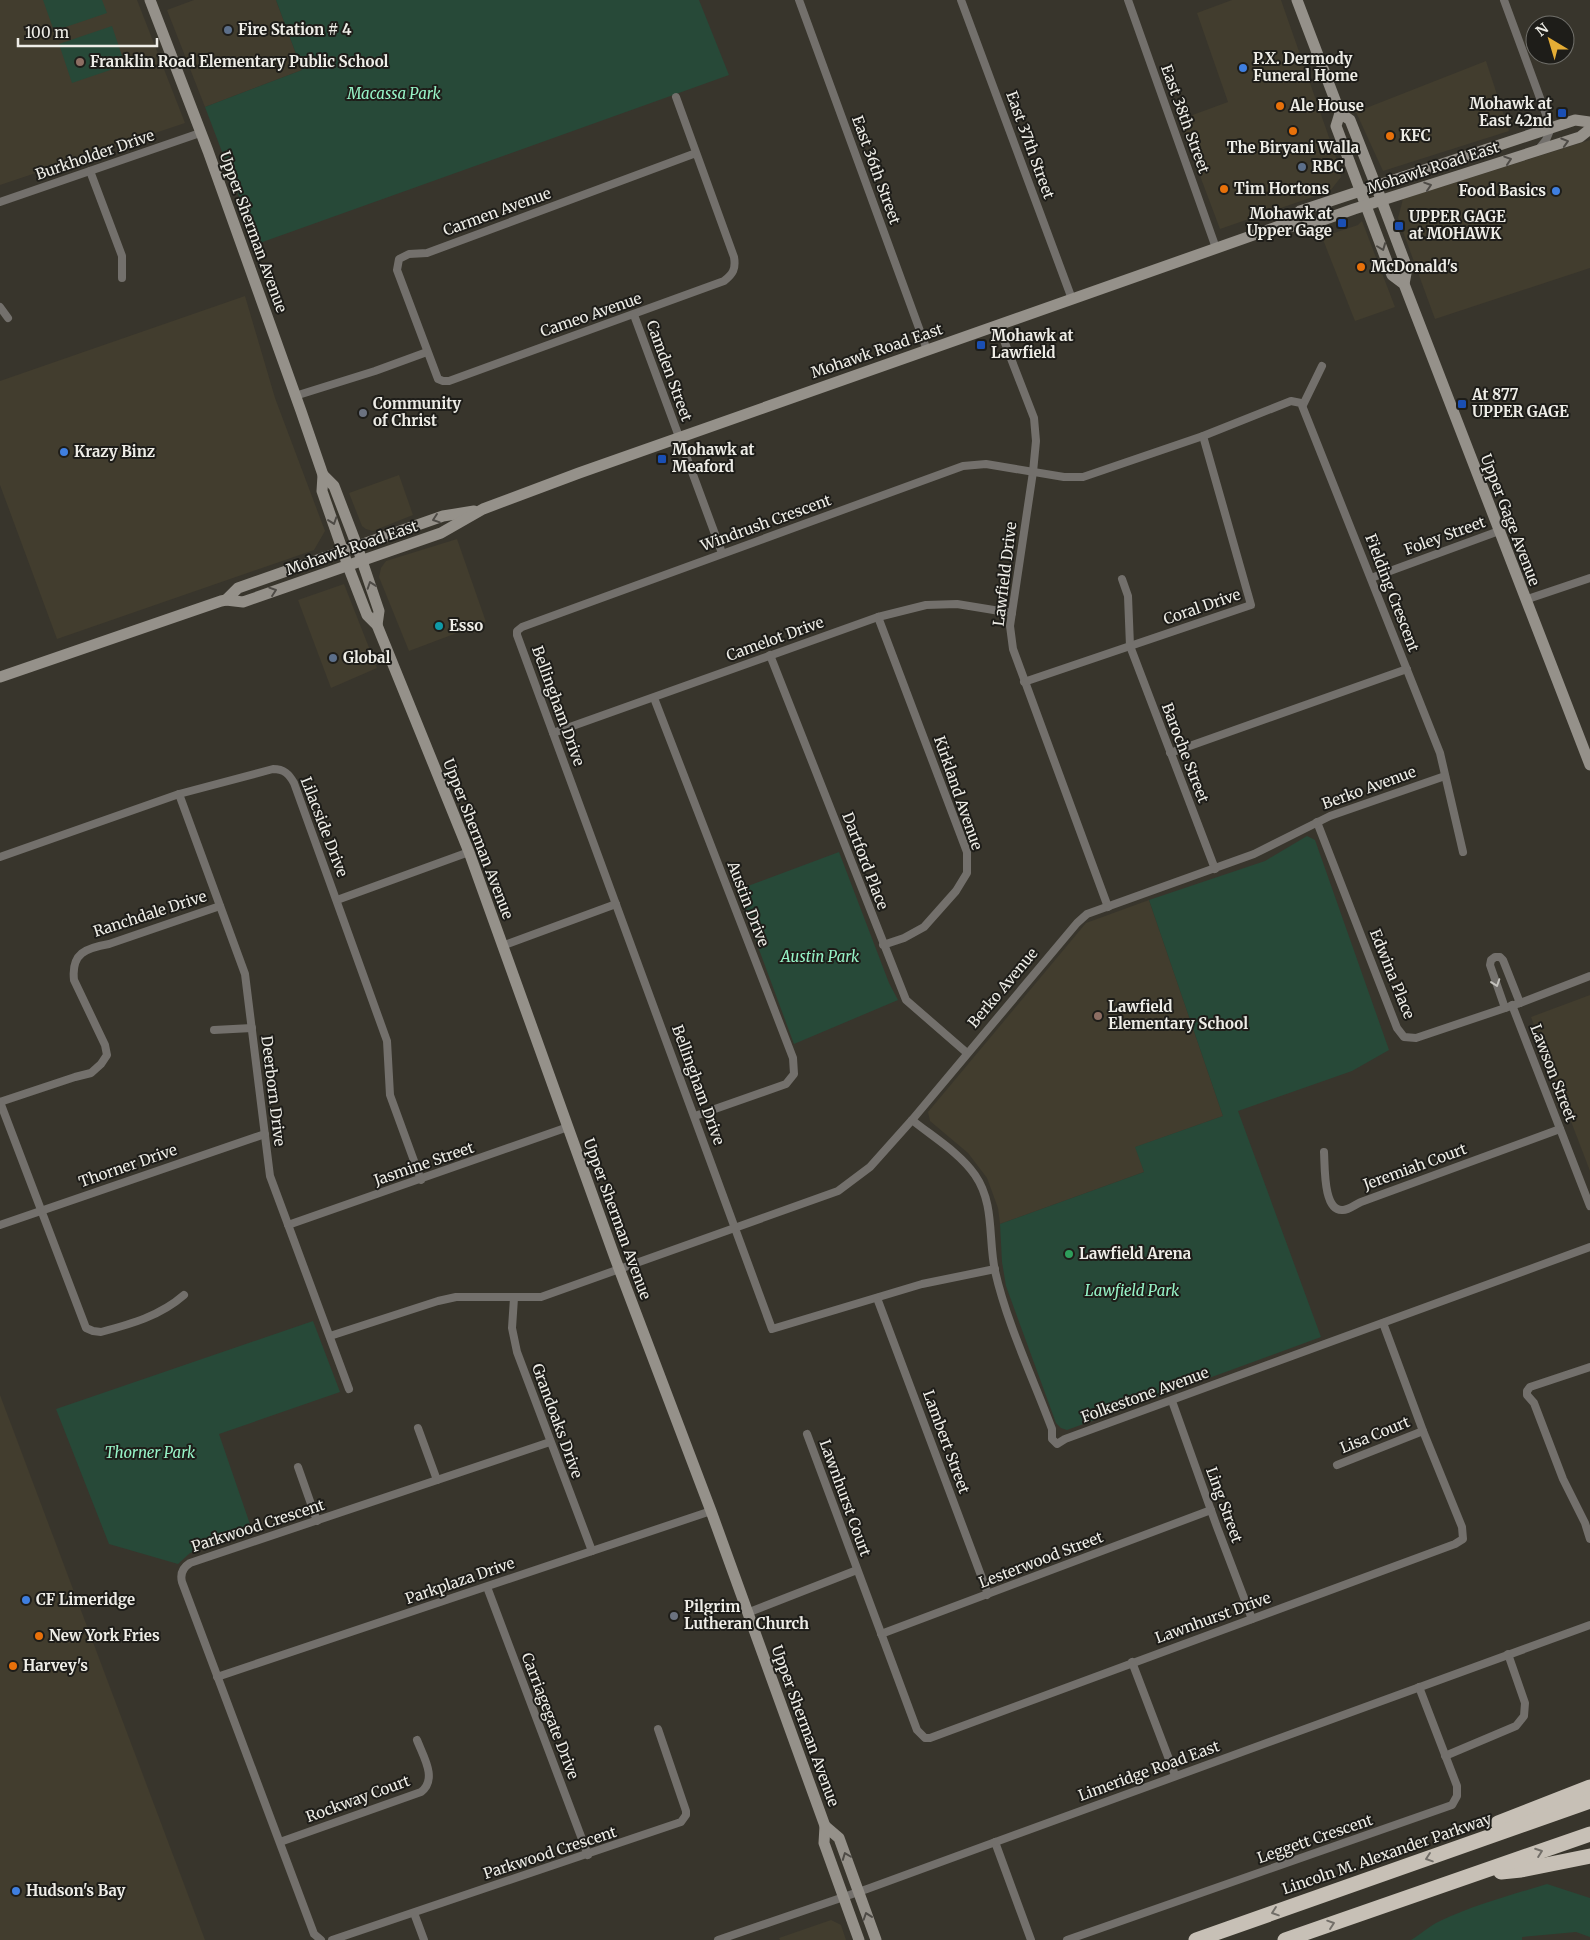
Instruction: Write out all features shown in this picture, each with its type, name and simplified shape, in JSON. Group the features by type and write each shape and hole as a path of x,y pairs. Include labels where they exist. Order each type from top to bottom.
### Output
{"highway":[{"path":"1448,1851 1474,1832 1590,1787"},
{"name":"Lincoln M. Alexander Parkway","path":"1196,1940 1590,1801"},
{"path":"1285,1940 1590,1834"},
{"path":"1477,1874 1521,1870 1590,1856"}],"main road":[{"name":"Upper Sherman Avenue","path":"150,0 208,151 323,475 322,491 348,566 367,615 377,625 468,852 619,1269 711,1511 825,1826 824,1843 859,1940"},
{"name":"Upper Gage Avenue","path":"1297,0 1340,113 1350,120 1376,186 1407,268 1404,284 1590,765"},
{"name":"Upper Gage Avenue","path":"1340,113 1336,126 1360,191 1392,275 1404,284"},
{"name":"Mohawk Road East","path":"0,675 226,600 243,602 348,566 441,533 483,509 678,437 1282,225 1300,211 1575,120 1590,122"},
{"name":"Mohawk Road East","path":"1282,225 1303,227 1580,137 1590,129"},
{"name":"Upper Sherman Avenue","path":"323,475 334,486 357,546 379,611 377,625"},
{"name":"Mohawk Road East","path":"226,600 238,588 343,550 443,516 483,509"},
{"name":"Upper Sherman Avenue","path":"825,1826 839,1838 876,1940"}],"street":[{"name":"East 36th Street","path":"799,0 926,350"},
{"name":"East 37th Street","path":"961,0 1072,300"},
{"name":"East 38th Street","path":"1128,0 1216,248"},
{"path":"1504,0 1551,128 1546,140 1538,150"},
{"name":"Cameo Avenue","path":"427,352 438,379 443,382 449,381 634,315 724,281 732,275 736,266 676,98"},
{"name":"Burkholder Drive","path":"0,202 200,133"},
{"name":"Carmen Avenue","path":"427,352 397,270 399,259 409,254 427,253 696,153"},
{"path":"90,171 122,256 122,278"},
{"path":"0,307 8,318"},
{"name":"Camden Street","path":"634,315 722,553"},
{"name":"Lawfield Drive","path":"998,325 1034,418 1036,441 1010,626 1013,649 1108,907"},
{"path":"295,396 375,371 427,352"},
{"path":"1033,472 1064,477 1083,477 1203,436 1291,401 1303,405 1322,366"},
{"name":"Fielding Crescent","path":"1170,753 1407,669 1303,405"},
{"name":"Coral Drive","path":"1024,682 1251,605 1203,436"},
{"name":"Windrush Crescent","path":"517,636 517,631 522,627 963,466 986,464 1033,472"},
{"name":"Foley Street","path":"1371,578 1499,531"},
{"path":"1525,600 1590,578"},
{"name":"Baroche Street","path":"1122,579 1128,596 1130,646 1215,869"},
{"name":"Camelot Drive","path":"553,733 878,617 926,605 958,604 1012,613"},
{"name":"Kirkland Avenue","path":"878,617 967,852 967,873 956,890 924,927 904,938 883,945"},
{"name":"Bellingham Drive","path":"517,636 772,1329 922,1284 995,1269"},
{"name":"Dartford Place","path":"770,655 906,1000 967,1053"},
{"path":"1407,669 1440,753 1463,852"},
{"name":"Austin Drive","path":"654,698 793,1058 794,1074 786,1084 694,1116"},
{"name":"Lilacside Drive","path":"0,857 179,794 273,769 280,769 286,772 294,783 387,1042 390,1095 421,1180"},
{"name":"Berko Avenue","path":"330,1336 438,1301 456,1297 541,1297 736,1229 838,1191 870,1167 912,1120 1077,922 1087,914 1260,852 1330,816 1445,776"},
{"name":"Deerborn Drive","path":"179,794 245,974 270,1176 349,1389"},
{"name":"Edwina Place","path":"1317,822 1397,1028 1404,1037 1416,1038 1590,976"},
{"path":"337,900 468,852"},
{"path":"502,946 616,904"},
{"name":"Ranchdale Drive","path":"0,1102 91,1073 101,1064 106,1054 105,1045 74,980 73,971 76,959 82,952 220,906"},
{"name":"Lawson Street","path":"1520,1002 1503,960 1500,957 1495,957 1491,960 1490,965 1560,1129 1590,1206"},
{"path":"214,1030 252,1028"},
{"path":"0,1102 86,1328 93,1332 101,1332 157,1315 184,1295"},
{"name":"Folkestone Avenue","path":"912,1120 964,1161 986,1194 995,1269 1002,1299 1052,1429 1052,1439 1057,1444 1066,1439 1590,1247"},
{"name":"Jasmine Street","path":"288,1225 568,1127"},
{"name":"Jeremiah Court","path":"1324,1152 1329,1202 1336,1209 1344,1210 1361,1202 1560,1129"},
{"name":"Thorner Drive","path":"0,1225 265,1134"},
{"name":"Grandoaks Drive","path":"514,1298 512,1328 517,1352 592,1551"},
{"name":"Lambert Street","path":"877,1298 987,1595"},
{"name":"Lawnhurst Drive","path":"857,1570 917,1730 925,1738 938,1735 1455,1544 1463,1539 1462,1527 1423,1431 1383,1323"},
{"path":"1590,1366 1535,1385 1527,1390 1527,1395 1534,1403 1563,1479 1590,1538"},
{"name":"Ling Street","path":"1172,1401 1252,1619"},
{"path":"418,1428 437,1480"},
{"name":"Lisa Court","path":"1337,1465 1423,1431"},
{"name":"Lawnhurst Court","path":"807,1434 857,1570"},
{"name":"Parkwood Crescent","path":"321,1940 314,1934 217,1677 182,1582 183,1569 190,1563 550,1442"},
{"path":"298,1467 317,1521"},
{"name":"Lesterwood Street","path":"881,1634 1211,1510"},
{"name":"Parkplaza Drive","path":"217,1677 711,1511"},
{"path":"747,1612 857,1570"},
{"name":"Carriagegate Drive","path":"487,1587 588,1855"},
{"name":"Limeridge Road East","path":"718,1940 843,1898 1590,1624"},
{"path":"1445,1756 1516,1726 1523,1719 1525,1704 1508,1654"},
{"path":"1132,1662 1175,1775"},
{"name":"Leggett Crescent","path":"1067,1940 1450,1806 1455,1801 1458,1791 1418,1687"},
{"name":"Parkwood Crescent","path":"332,1940 675,1826 685,1818 686,1811 658,1729"},
{"name":"Rockway Court","path":"280,1842 421,1792 428,1784 429,1775 417,1740"},
{"path":"995,1842 1031,1940"},
{"path":"414,1914 424,1940"}],"shaded area":[{"name":"Franklin Road Elementary Public School","path":"0,0 137,0 185,123 0,185"},
{"path":"194,0 276,0 302,70 205,107 167,10"},
{"path":"1232,0 1281,0 1339,166 1341,177 1330,191 1220,229 1179,120 1228,102 1197,13"},
{"path":"1486,61 1509,131 1383,171 1356,112"},
{"path":"1590,140 1590,268 1435,319 1398,218 1403,199"},
{"path":"1362,221 1395,307 1355,321 1322,237 1358,225"},
{"path":"245,296 275,398 325,531 314,550 57,639 0,485 0,381"},
{"path":"399,475 413,515 373,531 366,529 362,526 349,493"},
{"path":"457,539 486,622 409,651 379,577 381,568 386,561"},
{"path":"344,584 377,668 331,688 298,600"},
{"name":"Lawfield Elementary School","path":"1149,900 1223,1116 1136,1147 1144,1172 1000,1224 998,1208 987,1178 968,1153 930,1121 928,1112 1086,923"},
{"path":"1590,995 1590,1171 1531,1017"},
{"path":"0,1395 205,1940 0,1940"},
{"path":"831,1920 841,1925 846,1940 780,1940 779,1938"}],"green space":[{"path":"43,0 102,0 107,13 54,31"},
{"name":"Macassa Park","path":"276,0 699,0 729,75 257,244 205,107 302,70"},
{"path":"112,26 125,65 72,83 59,44"},
{"name":"Lawfield Park","path":"1307,836 1315,840 1389,1050 1352,1071 1238,1111 1321,1337 1067,1430 1061,1428 1056,1423 1006,1286 1002,1262 1000,1224 1144,1172 1135,1147 1223,1116 1149,900 1265,861"},
{"name":"Austin Park","path":"839,852 889,983 898,1000 794,1044 737,890"},
{"name":"Thorner Park","path":"313,1321 340,1392 219,1434 253,1533 190,1553 178,1564 109,1544 56,1409"},
{"path":"1547,1884 1590,1898 1590,1937 1576,1932 1522,1937 1522,1940 1411,1940 1436,1923 1453,1915"}],"place":[{"name":"Fire Station # 4","path":"228,30"},
{"name":"Franklin Road Elementary Public School","path":"80,62"},
{"name":"P.X. Dermody Funeral Home","path":"1243,68"},
{"name":"Ale House","path":"1280,106"},
{"name":"Mohawk at East 42nd","path":"1562,113"},
{"name":"The Biryani Walla","path":"1293,131"},
{"name":"KFC","path":"1390,136"},
{"name":"RBC","path":"1302,167"},
{"name":"Tim Hortons","path":"1224,189"},
{"name":"Food Basics","path":"1556,191"},
{"name":"Mohawk at Upper Gage","path":"1342,223"},
{"name":"UPPER GAGE at MOHAWK","path":"1399,226"},
{"name":"McDonald's","path":"1361,267"},
{"name":"Mohawk at Lawfield","path":"981,345"},
{"name":"At 877 UPPER GAGE","path":"1462,404"},
{"name":"Community of Christ","path":"363,413"},
{"name":"Krazy Binz","path":"64,452"},
{"name":"Mohawk at Meaford","path":"662,459"},
{"name":"Esso","path":"439,626"},
{"name":"Global","path":"333,658"},
{"name":"Lawfield Elementary School","path":"1098,1016"},
{"name":"Lawfield Arena","path":"1069,1254"},
{"name":"CF Limeridge","path":"26,1600"},
{"name":"Pilgrim Lutheran Church","path":"674,1616"},
{"name":"New York Fries","path":"39,1636"},
{"name":"Harvey's","path":"13,1666"},
{"name":"Hudson's Bay","path":"16,1891"}]}
